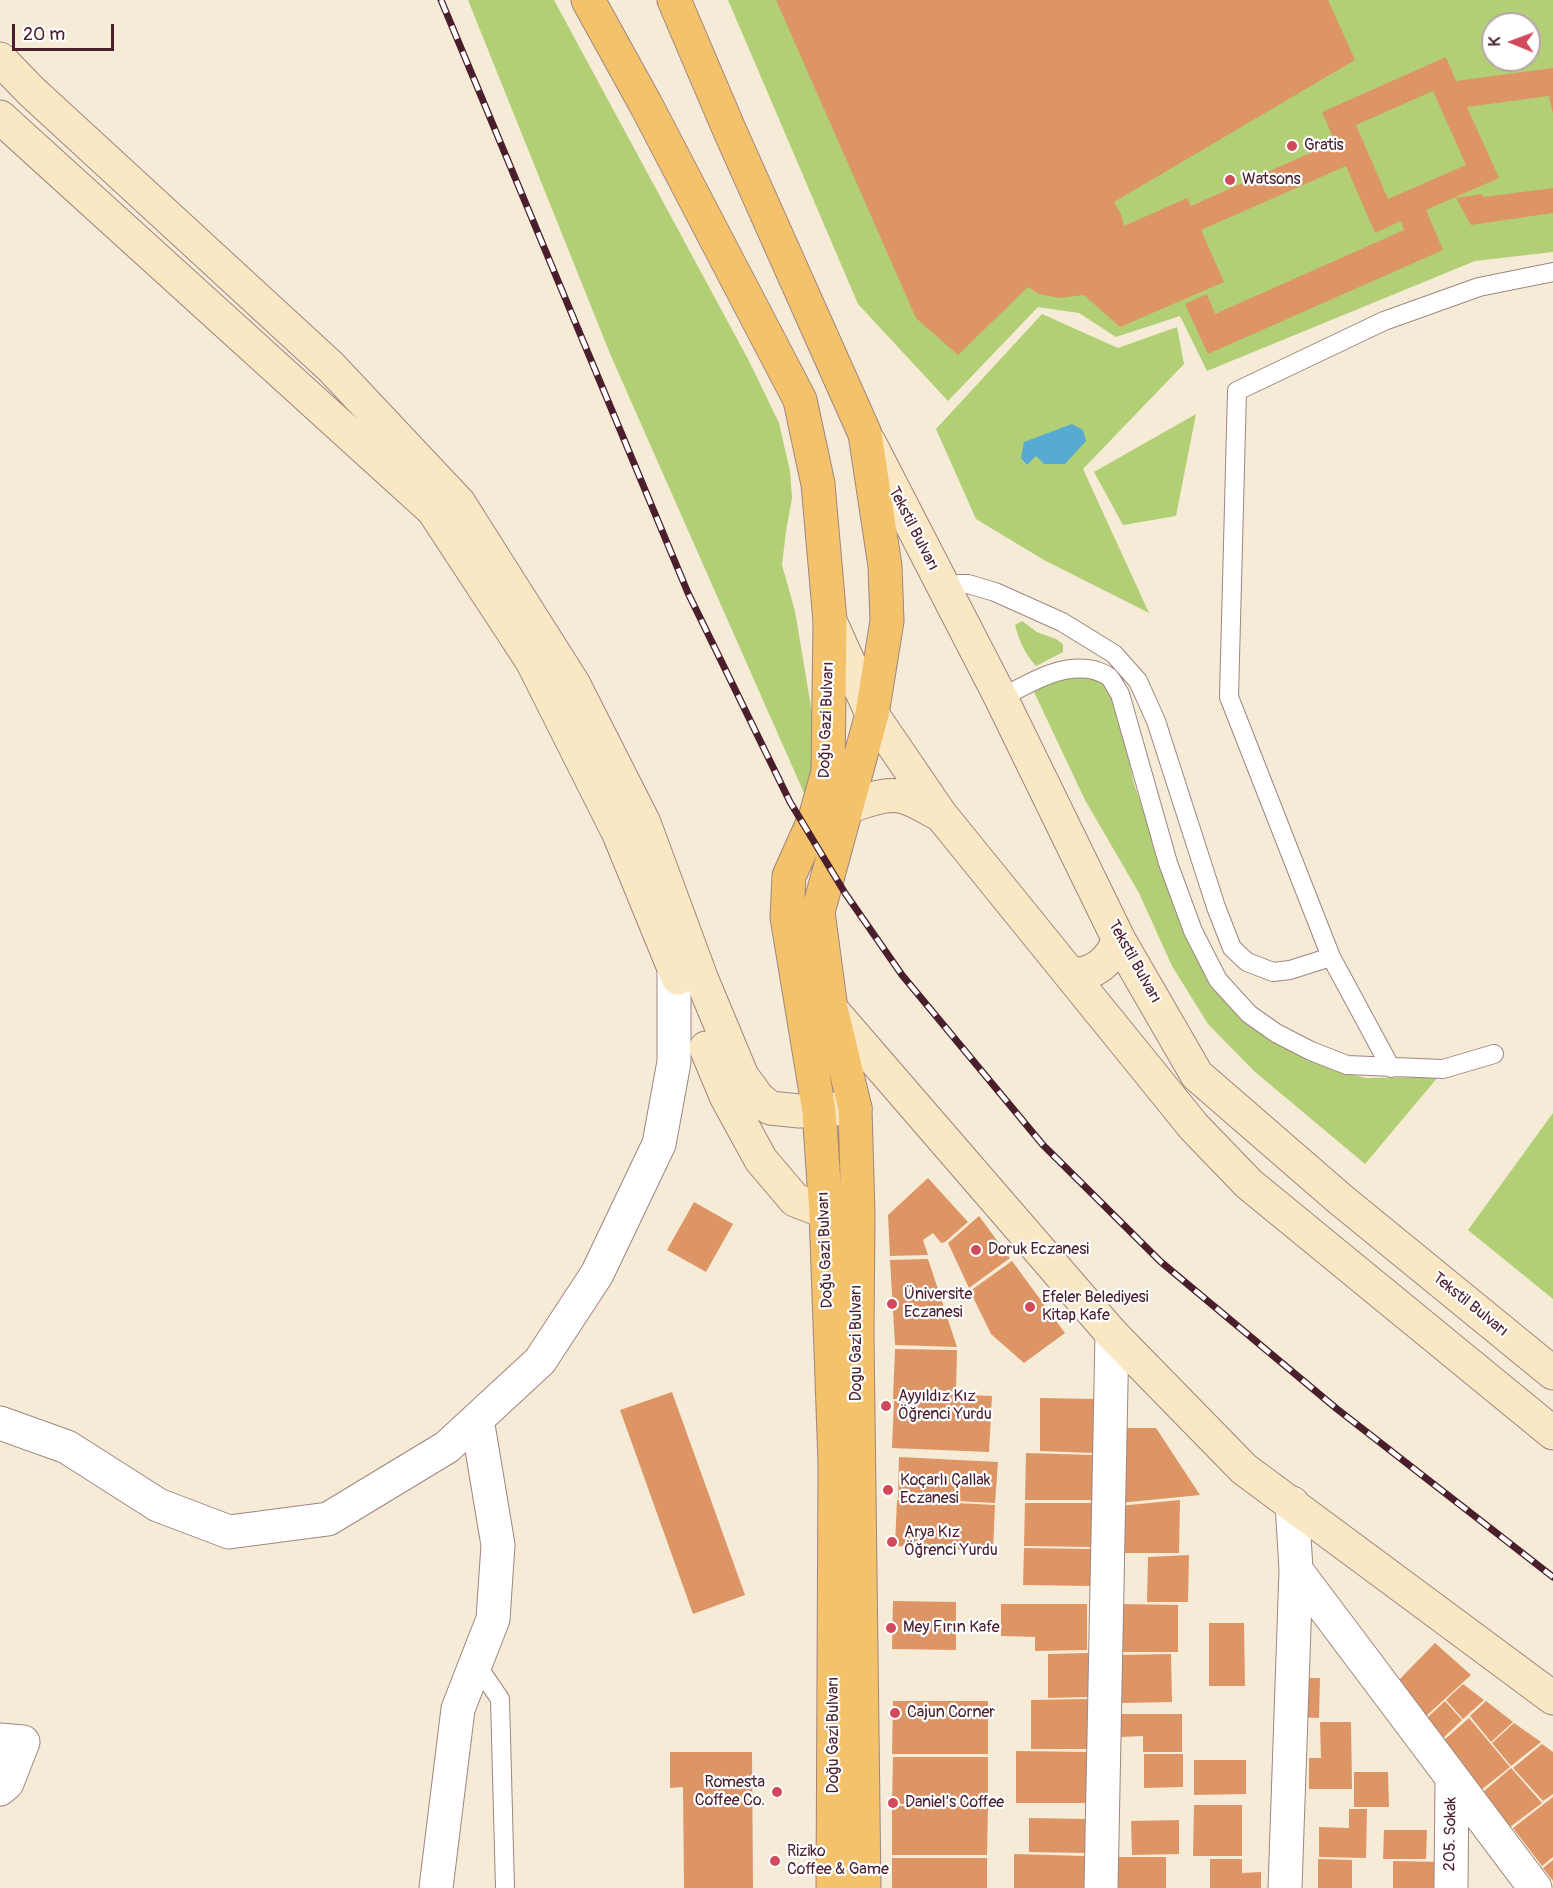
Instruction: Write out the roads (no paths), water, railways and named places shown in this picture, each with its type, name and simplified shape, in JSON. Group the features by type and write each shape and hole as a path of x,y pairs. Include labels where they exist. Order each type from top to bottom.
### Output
{"main road":[{"name":"Doğu Gazi Bulvarı","path":"588,0 652,116 800,400 819,484 830,621 828,772 815,819 789,876 787,917 819,1111 826,1212 835,1463 833,1888"},
{"name":"Dogu Gazi Bulvarı","path":"674,0 865,434 885,566 887,621 872,714 818,912 831,1009 855,1108 864,1888"}],"street":[{"path":"0,59 31,91 331,367 459,503 573,683 639,813 702,980 742,1076 758,1098 771,1108 799,1111 855,1108"},
{"path":"0,117 433,510 532,661 619,834 726,1096 761,1160 795,1200 826,1212"},
{"name":"Tekstil Bulvarı","path":"865,434 1001,698 1119,940 1197,1075 1340,1199 1553,1373"},
{"path":"830,621 872,714 942,815 1194,1127 1250,1184 1553,1433"},
{"path":"848,807 897,795 942,815"},
{"path":"1071,975 1098,968 1112,956 1119,940"},
{"path":"0,1423 67,1447 158,1505 229,1532 328,1520 447,1447 540,1361 597,1274 658,1143 674,1062 674,968"},
{"path":"831,1009 1112,1334 1244,1469 1553,1698"},
{"path":"1101,1888 1112,1334"},
{"path":"436,1888 458,1709 493,1619 498,1545 477,1419"},
{"path":"1284,1888 1296,1570 1292,1503"},
{"path":"1296,1570 1534,1888"},
{"path":"0,1740 23,1742 7,1783 0,1789"},
{"name":"205. Sokak","path":"1451,1888 1452,1780"}],"lane":[{"path":"1392,1068 1331,957 1229,697 1237,391 1384,321 1479,287 1553,272"},
{"path":"942,584 968,584 995,592 1062,622 1114,654 1138,681 1156,721 1216,907 1232,948 1247,962 1273,972 1290,970 1331,957"},
{"path":"1001,698 1066,669 1082,668 1098,671 1110,677 1120,694 1168,863 1188,920 1218,980 1249,1014 1276,1034 1311,1052 1347,1065 1443,1069 1494,1054"},
{"path":"826,1212 858,1214"},
{"path":"476,1664 500,1699 505,1888"}],"water":[{"path":"1072,424 1083,430 1086,441 1065,464 1044,464 1036,456 1027,465 1021,458 1024,442"}],"railway":[{"path":"441,0 688,593 790,802 845,893 902,975 1043,1145 1161,1262 1337,1409 1553,1577"}],"place":[{"name":"Gratis","path":"1292,146"},
{"name":"Watsons","path":"1230,180"},
{"name":"Doruk Eczanesi","path":"976,1250"},
{"name":"Üniversite Eczanesi","path":"892,1304"},
{"name":"Efeler Belediyesi Kitap Kafe","path":"1030,1307"},
{"name":"Ayyıldız Kız Öğrenci Yurdu","path":"886,1406"},
{"name":"Koçarlı Çallak Eczanesi","path":"888,1490"},
{"name":"Arya Kız Öğrenci Yurdu","path":"892,1542"},
{"name":"Mey Fırın Kafe","path":"891,1628"},
{"name":"Cajun Corner","path":"895,1713"},
{"name":"Romesta Coffee Co.","path":"777,1792"},
{"name":"Daniel’s Coffee","path":"893,1803"},
{"name":"Riziko Coffee & Game","path":"775,1861"}]}
